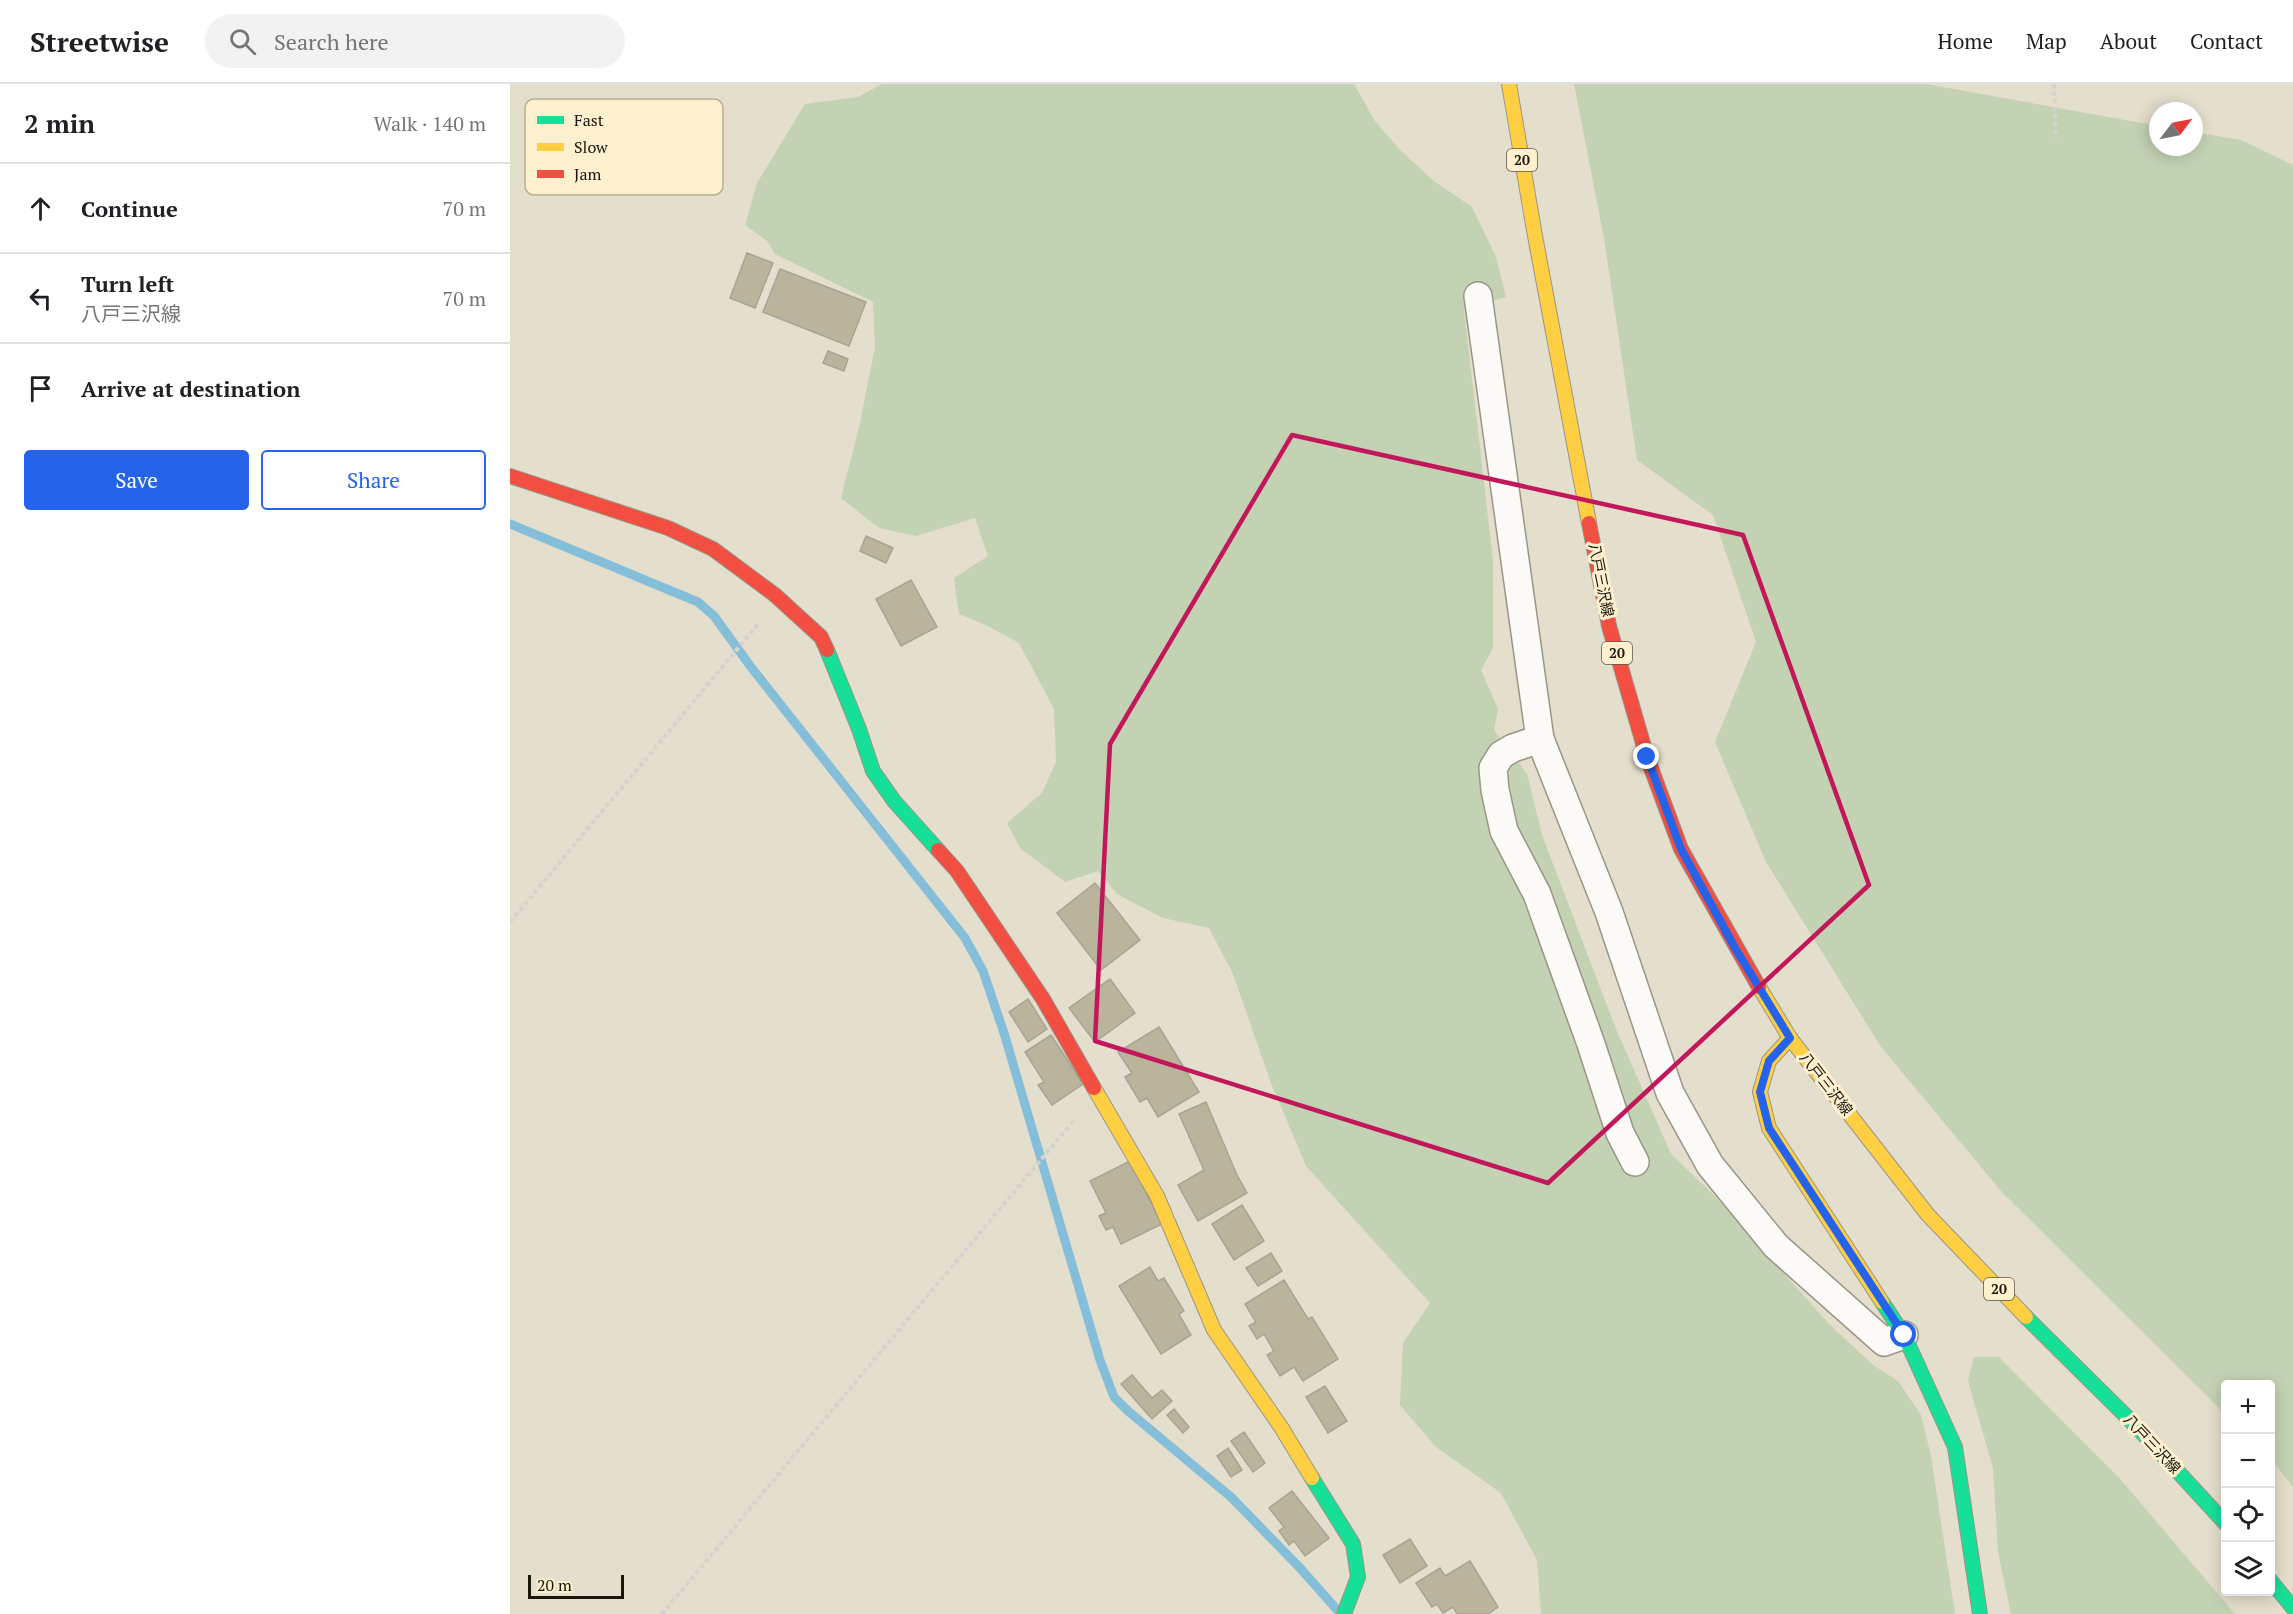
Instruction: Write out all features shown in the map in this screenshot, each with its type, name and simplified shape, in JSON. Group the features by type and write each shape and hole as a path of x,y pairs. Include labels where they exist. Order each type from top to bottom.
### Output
{"street":[{"name":"八戸三沢線","path":"1509,84 1535,236 1609,626 1647,757 1681,849 1735,948 1790,1038 1928,1215 2041,1333 2135,1425 2221,1519"},
{"path":"1478,296 1540,739 1609,912 1670,1093 1710,1165 1776,1246 1884,1342 1904,1335"},
{"path":"510,476 668,528 713,549 776,595 821,637 859,729 873,771 894,801 957,871 1043,999 1157,1196 1215,1330 1281,1427 1353,1545 1358,1577 1344,1614"},
{"path":"1540,739 1513,748 1501,755 1493,768 1497,800 1504,831 1537,894 1592,1044 1620,1133 1635,1162"},
{"path":"1790,1038 1769,1061 1760,1092 1769,1128 1904,1335 1955,1447 1980,1614"},
{"path":"2275,1585 2293,1608"}],"path":[{"path":"2054,84 2056,137"},
{"path":"510,922 757,626 776,595"},
{"path":"662,1614 1098,1091"}],"highlighted area":[{"path":"1292,435 1743,535 1869,885 1548,1183 1095,1041 1110,744"}],"green space":[{"path":"882,84 1354,84 1375,121 1400,150 1434,181 1472,207 1496,257 1506,297 1464,309 1493,561 1493,648 1481,670 1498,709 1494,730 1527,774 1542,835 1616,1029 1671,1154 1719,1200 1829,1324 1873,1365 1898,1381 1921,1415 1931,1456 1955,1614 1541,1614 1537,1560 1501,1493 1436,1447 1400,1405 1403,1343 1430,1303 1306,1166 1271,1083 1233,974 1209,928 1163,918 1117,894 1098,871 1065,882 1020,848 1007,823 1042,793 1056,762 1054,709 1019,643 986,625 959,614 954,578 988,556 975,518 916,536 879,528 841,498 860,423 875,347 873,302 775,254 767,241 745,225 757,183 805,104 858,97"},
{"path":"1574,84 1926,84 2149,124 2149,156 2203,156 2203,134 2241,140 2293,165 2293,1487 2275,1464 2275,1380 2221,1380 2221,1410 2001,1191 1881,1047 1766,862 1715,742 1756,642 1713,515 1637,460 1604,238"},
{"path":"1974,1357 1999,1357 2121,1480 2235,1614 2011,1614 1998,1552 1993,1468 1968,1381"}],"building":[{"path":"747,253 773,263 755,308 730,298"},
{"path":"780,269 866,302 849,346 763,312"},
{"path":"828,351 848,359 844,371 823,363"},
{"path":"866,536 893,548 886,563 860,551"},
{"path":"911,580 937,627 901,646 876,599"},
{"path":"1095,883 1140,940 1101,970 1057,913"},
{"path":"1110,979 1135,1013 1095,1042 1069,1008"},
{"path":"1028,999 1047,1029 1028,1042 1009,1012"},
{"path":"1159,1027 1199,1092 1158,1117 1147,1098 1140,1102 1125,1077 1132,1073 1118,1052"},
{"path":"1051,1035 1083,1084 1052,1105 1038,1085 1044,1082 1025,1052"},
{"path":"1206,1102 1247,1193 1198,1221 1178,1185 1204,1170 1179,1114"},
{"path":"1130,1161 1162,1224 1121,1244 1113,1227 1106,1230 1099,1216 1106,1213 1090,1181"},
{"path":"1242,1205 1264,1241 1234,1260 1212,1224"},
{"path":"1271,1253 1282,1271 1258,1286 1246,1268"},
{"path":"1150,1267 1158,1281 1164,1278 1184,1311 1179,1314 1191,1335 1161,1354 1119,1286"},
{"path":"1284,1280 1308,1319 1312,1317 1338,1359 1303,1381 1294,1367 1280,1376 1267,1355 1274,1351 1264,1334 1257,1339 1249,1326 1256,1322 1245,1304"},
{"path":"1132,1375 1152,1398 1162,1390 1172,1401 1152,1419 1121,1384"},
{"path":"1325,1386 1347,1421 1328,1433 1306,1397"},
{"path":"1174,1409 1189,1427 1183,1433 1167,1415"},
{"path":"1244,1432 1265,1463 1253,1472 1231,1441"},
{"path":"1228,1448 1242,1470 1231,1477 1217,1456"},
{"path":"1292,1491 1329,1538 1305,1556 1294,1541 1289,1545 1279,1531 1284,1527 1269,1508"},
{"path":"1410,1539 1427,1566 1400,1583 1383,1555"},
{"path":"1470,1561 1498,1607 1488,1614 1457,1614 1453,1607 1443,1613 1437,1604 1432,1607 1416,1583 1440,1568 1445,1576"}],"waterway":[{"path":"510,524 698,602 714,616 751,667 965,938 983,971 1004,1033 1100,1360 1114,1397 1231,1497 1339,1612"}],"traffic: fast":[{"path":"827,650 859,729 873,771 894,801 938,850"},
{"path":"1882,1302 1904,1335 1955,1447 1980,1614"},
{"path":"2026,1317 2135,1425 2221,1519"},
{"path":"1312,1478 1353,1544 1358,1577 1344,1614"},
{"path":"2275,1586 2293,1608"}],"traffic: slow":[{"path":"1509,84 1589,523"},
{"path":"1759,987 1790,1038 1928,1215 2026,1317"},
{"path":"1790,1038 1769,1061 1760,1092 1769,1128 1882,1302"},
{"path":"1094,1088 1157,1196 1214,1330 1281,1427 1312,1478"}],"traffic: jam":[{"path":"510,476 668,528 713,549 775,595 821,637 827,650"},
{"path":"1589,523 1609,626 1647,757 1681,849 1759,987"},
{"path":"938,850 957,871 1043,999 1094,1088"}],"route":[{"path":"1647,757 1681,849 1735,948 1790,1038 1769,1061 1760,1092 1769,1128 1904,1335"}]}
